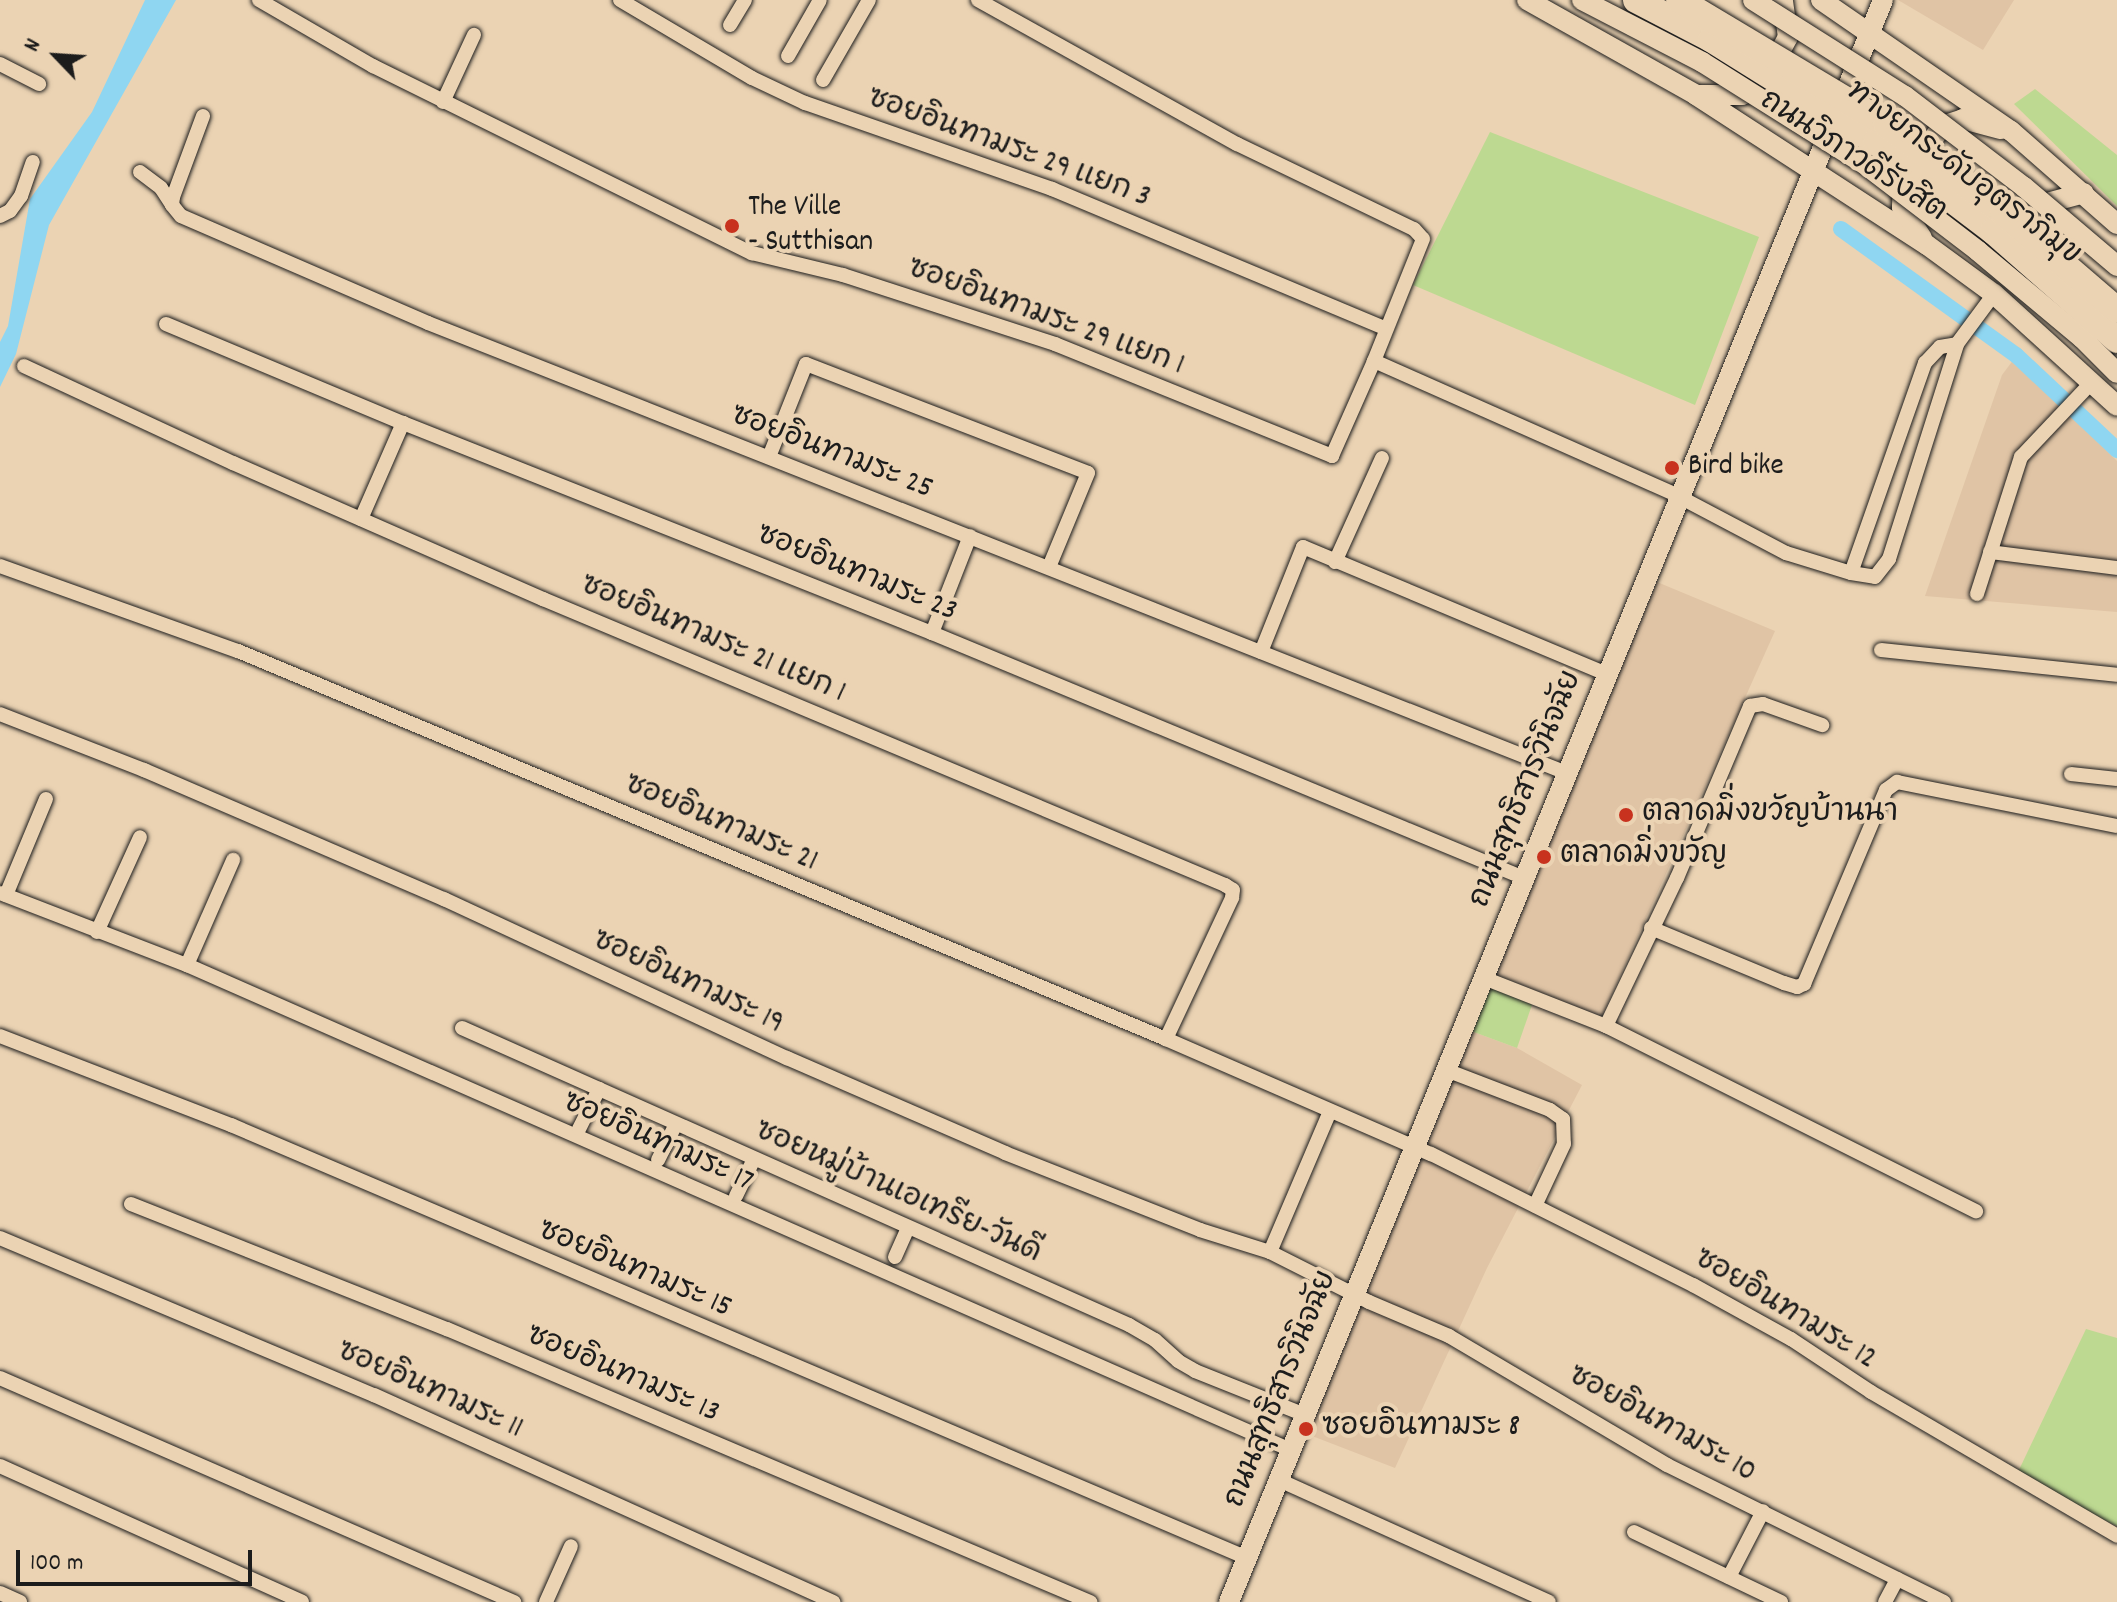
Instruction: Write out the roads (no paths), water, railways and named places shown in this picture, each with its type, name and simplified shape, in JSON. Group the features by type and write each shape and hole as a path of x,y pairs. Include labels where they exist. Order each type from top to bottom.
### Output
{"highway":[{"name":"ทางยกระดับอุตราภิมุข","path":"1636,0 1711,39 1876,142 1993,231 2117,340"},
{"name":"ถนนวิภาวดีรังสิต","path":"1650,0 1716,35 1882,139 1998,226 2117,332"},
{"name":"ทางยกระดับอุตราภิมุข","path":"1679,0 1886,124 2003,212 2117,310"},
{"name":"ถนนวิภาวดีรังสิต","path":"1693,0 1894,121 2008,209 2117,303"}],"main road":[{"name":"ถนนวิภาวดีรังสิต","path":"1527,0 1696,95 1927,245 1997,297 2085,389 2117,406"},
{"path":"1582,0 1702,62 1867,166 1978,251 2082,338 2117,373"},
{"path":"1610,45 1630,35 1644,20 1650,0"},
{"path":"1753,0 1905,96 2024,187 2117,266"},
{"path":"1696,95 1742,95 1763,83 1788,37 1783,0"},
{"path":"1821,0 2011,131 2117,224"},
{"name":"ถนนสุทธิสารวินิจฉัย","path":"1231,1601 1883,0"},
{"path":"1927,245 1902,207 1903,182 1942,126 1963,119 2011,131"},
{"path":"1997,297 1996,273 2000,264 2051,202 2084,193"}],"street":[{"name":"ซอยอินทามระ 29 แยก 1","path":"259,0 329,42 443,102 752,253 843,275 1055,344 1332,456 1374,361"},
{"name":"ซอยอินทามระ 29 แยก 3","path":"620,0 752,78 805,103 1052,189 1386,329"},
{"path":"730,25 745,0"},
{"path":"788,56 820,0"},
{"path":"823,80 869,0"},
{"path":"978,0 1237,144 1414,229 1423,239 1374,361 1681,499 1786,553 1851,573 1875,577 1889,559 1957,344 1997,297"},
{"path":"443,102 474,35"},
{"path":"0,64 39,84"},
{"path":"172,205 203,116"},
{"path":"0,216 10,211 21,196 33,162"},
{"name":"ซอยอินทามระ 25","path":"140,172 161,188 181,216 428,323 1567,773"},
{"name":"ซอยอินทามระ 23","path":"166,324 403,423 932,633 1524,878"},
{"path":"1851,573 1925,363 1940,347 1957,344"},
{"path":"769,457 806,364 1088,473 1049,567"},
{"name":"ซอยอินทามระ 21 แยก 1","path":"24,366 361,519 1225,885 1233,890 1232,898 1166,1039"},
{"path":"1977,594 2021,457 2085,389"},
{"path":"361,519 403,423"},
{"path":"1335,562 1382,458"},
{"path":"932,633 970,536"},
{"path":"1261,652 1303,547 1607,674"},
{"path":"1990,552 2117,568"},
{"name":"ซอยอินทามระ 21","path":"0,566 238,651 1166,1039 1414,1149"},
{"path":"1881,650 2117,675"},
{"path":"1606,1026 1677,878 1750,706 1763,704 1822,725"},
{"name":"ซอยอินทามระ 19","path":"0,714 144,770 401,881 787,1058 1005,1153 1200,1230 1270,1252 1354,1294"},
{"path":"2071,774 2117,779"},
{"path":"1651,928 1784,983 1797,987 1804,984 1886,790 1897,782 2117,826"},
{"path":"3,894 46,799"},
{"path":"97,932 140,837"},
{"path":"187,965 233,860"},
{"name":"ซอยอินทามระ 17","path":"3,894 187,965 1291,1450"},
{"path":"1484,978 1606,1026 1976,1211"},
{"name":"ซอยหมู่บ้านเอเทรีย-วันดี","path":"462,1028 1144,1332 1195,1371 1305,1415"},
{"name":"ซอยอินทามระ 15","path":"0,1036 231,1125 1247,1558"},
{"path":"1446,1070 1550,1110 1563,1119 1564,1144 1535,1206"},
{"path":"579,1129 599,1089"},
{"path":"1270,1252 1330,1111"},
{"path":"658,1160 676,1124"},
{"name":"ซอยอินทามระ 12","path":"1414,1149 1535,1206 1791,1339 1871,1392 2117,1536"},
{"path":"736,1196 754,1159"},
{"name":"ซอยอินทามระ 13","path":"131,1204 447,1329 1090,1602"},
{"path":"895,1257 908,1228"},
{"name":"ซอยอินทามระ 11","path":"0,1238 374,1395 833,1602"},
{"name":"ซอยอินทามระ 10","path":"1354,1294 1449,1336 1667,1465 1944,1602"},
{"path":"0,1378 514,1602"},
{"path":"0,1466 302,1602"},
{"path":"1279,1480 1549,1602"},
{"path":"1729,1577 1763,1511"},
{"path":"1634,1532 1781,1602"},
{"path":"546,1602 571,1546"},
{"path":"1885,1602 1897,1579"},
{"path":"0,1593 20,1602"}],"water":[{"path":"145,0 176,0 49,225 16,354 0,387 0,342 8,326 30,199 92,112"}],"waterway":[{"path":"1841,229 2016,355 2117,450"}],"place":[{"name":"The Ville - Sutthisan","path":"732,226"},
{"name":"Bird bike","path":"1672,468"},
{"name":"ตลาดมิ่งขวัญบ้านนา","path":"1626,815"},
{"name":"ตลาดมิ่งขวัญ","path":"1544,857"},
{"name":"ซอยอินทามระ 8","path":"1306,1429"}]}
